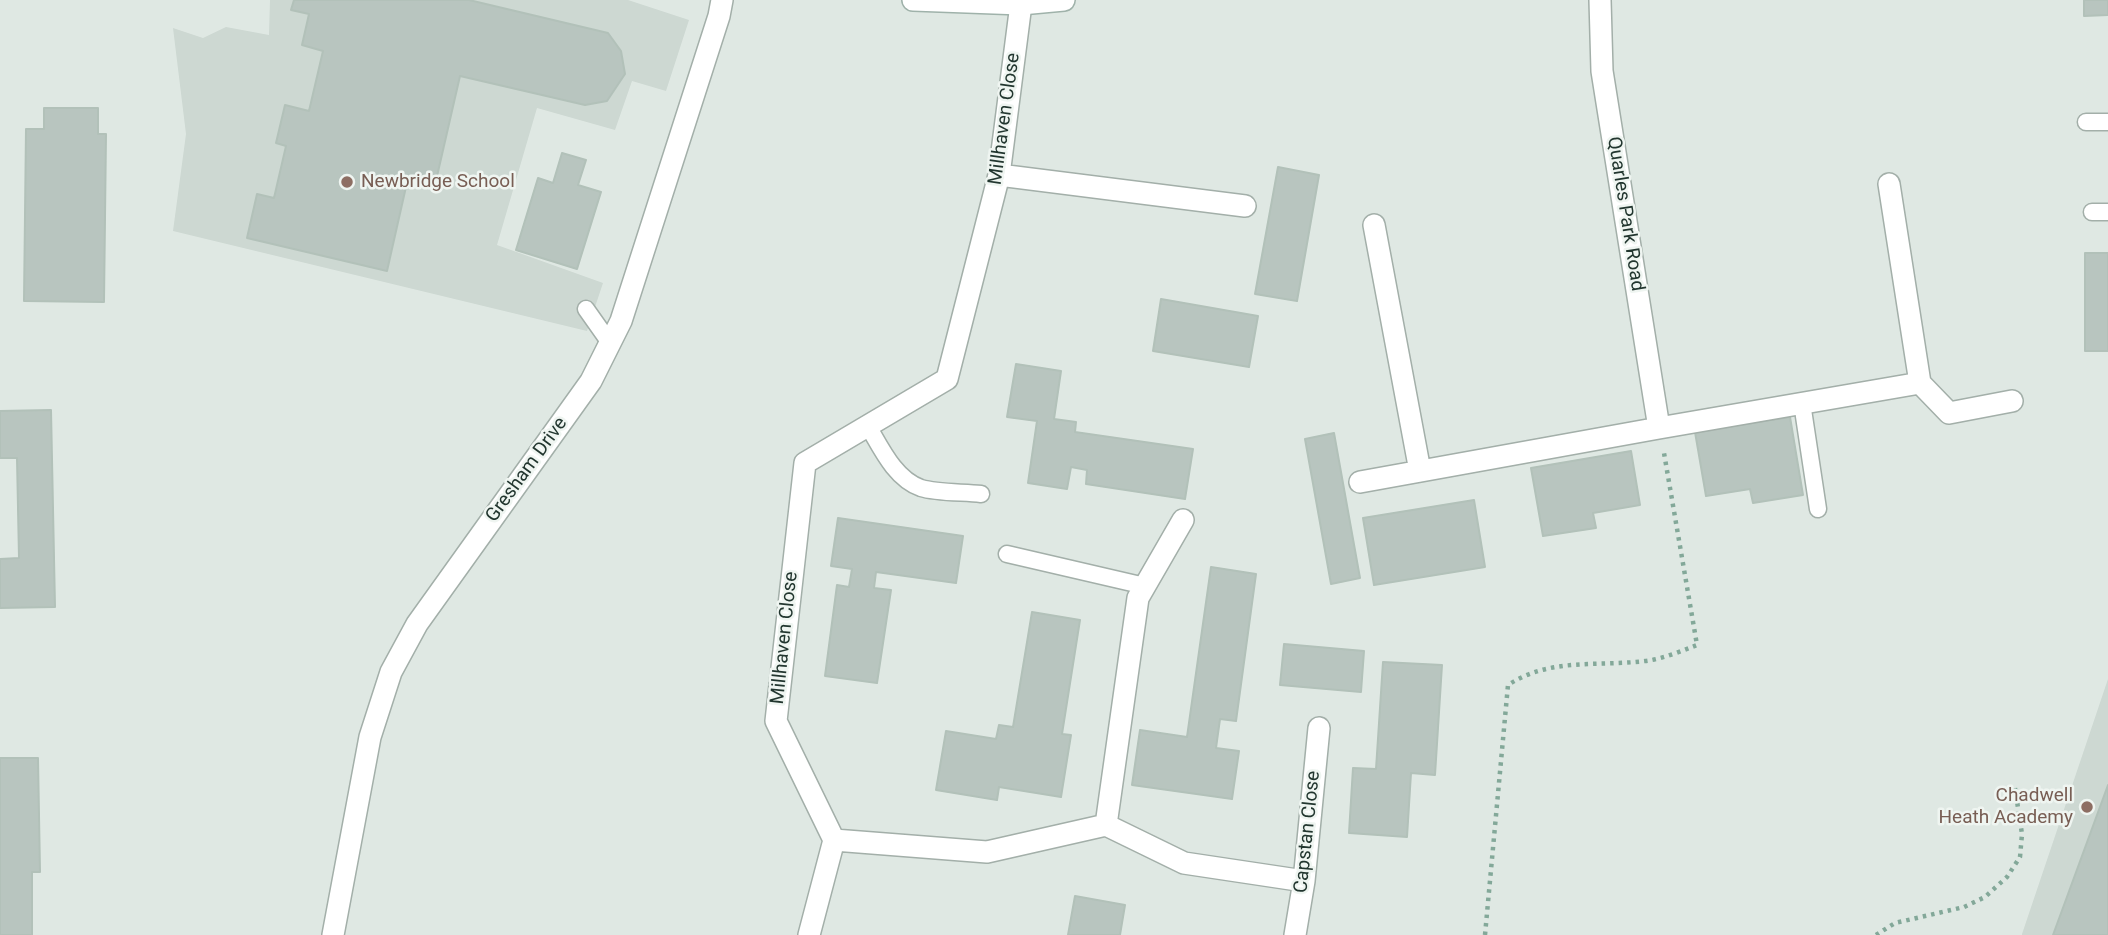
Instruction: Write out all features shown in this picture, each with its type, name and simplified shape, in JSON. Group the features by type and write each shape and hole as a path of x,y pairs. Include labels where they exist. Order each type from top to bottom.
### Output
{"street":[{"name":"Gresham Drive","path":"333,935 370,737 391,672 417,624 591,381 610,343 625,308 722,0"},
{"path":"912,0 1021,4 1064,0"},
{"name":"Quarles Park Road","path":"1600,0 1602,71 1659,428"},
{"name":"Millhaven Close","path":"834,840 776,721 805,463 947,379 999,175 1021,4"},
{"path":"999,175 1245,206"},
{"path":"1889,184 1920,383 1949,413 2012,401"},
{"path":"1374,225 1420,471"},
{"path":"1360,482 1920,383"},
{"path":"1106,825 1139,598 1183,520"},
{"name":"Capstan Close","path":"1295,935 1304,881 1319,728"},
{"path":"809,935 834,840 987,852 1106,825 1184,863 1304,881"}],"lane":[{"path":"2086,122 2108,122"},
{"path":"586,309 610,343"},
{"path":"1802,403 1818,509"},
{"path":"868,426 890,461 907,481 923,488 981,494"},
{"path":"1007,554 1145,586"}],"path":[{"path":"1485,935 1508,685 1525,674 1560,665 1647,661 1697,645 1659,428"},
{"path":"1876,935 1895,923 1964,907 1985,897 2007,877 2020,857 2022,834 2015,788"}],"shaded area":[{"name":"Newbridge School","path":"270,0 628,0 689,20 666,91 632,81 615,130 537,108 497,245 603,283 587,331 173,231 186,134 173,28 203,38 226,27 269,35"},
{"name":"Chadwell Heath Academy","path":"2108,679 2108,935 2022,935 2022,934"}],"building":[{"path":"294,0 469,0 608,33 621,51 625,74 607,101 585,105 460,76 435,185 408,178 387,271 247,238 257,194 274,198 286,146 276,143 285,105 309,111 323,51 302,45 309,14 291,10"},
{"path":"2084,0 2108,0 2108,15 2084,16"},
{"path":"44,108 98,108 98,134 106,134 104,302 24,301 26,129 44,129"},
{"path":"562,153 586,160 578,185 601,192 577,269 516,250 538,178 553,183"},
{"path":"1278,167 1319,175 1297,301 1255,294"},
{"path":"2085,253 2108,253 2108,351 2085,351"},
{"path":"1161,299 1258,316 1249,367 1153,351"},
{"path":"1016,364 1061,371 1054,419 1076,422 1075,432 1193,449 1185,499 1086,484 1087,470 1071,467 1067,489 1028,483 1037,421 1007,417"},
{"path":"51,410 55,607 0,608 0,559 19,558 17,458 0,458 0,411"},
{"path":"1790,417 1803,495 1753,503 1750,489 1706,496 1695,432"},
{"path":"1334,433 1360,578 1331,584 1305,439"},
{"path":"1631,451 1640,505 1593,513 1596,528 1543,536 1531,468"},
{"path":"1474,500 1485,567 1374,585 1363,518"},
{"path":"838,518 963,536 956,583 876,572 874,588 891,590 877,683 825,676 837,585 849,587 852,569 831,566"},
{"path":"1211,567 1256,574 1236,721 1220,719 1216,748 1239,751 1232,799 1132,785 1140,730 1187,737"},
{"path":"1032,612 1080,620 1062,734 1071,735 1061,797 999,787 997,800 936,790 946,731 996,739 999,725 1013,727"},
{"path":"1284,644 1364,651 1361,692 1280,685"},
{"path":"1383,662 1442,665 1435,775 1411,773 1407,837 1349,833 1353,768 1376,769"},
{"path":"0,758 38,758 40,872 32,872 32,935 0,935"},
{"path":"2108,785 2108,935 2053,935"},
{"path":"1075,896 1125,905 1120,935 1068,935"}],"place":[{"name":"Newbridge School","path":"347,182"},
{"name":"Chadwell Heath Academy","path":"2087,807"}]}
